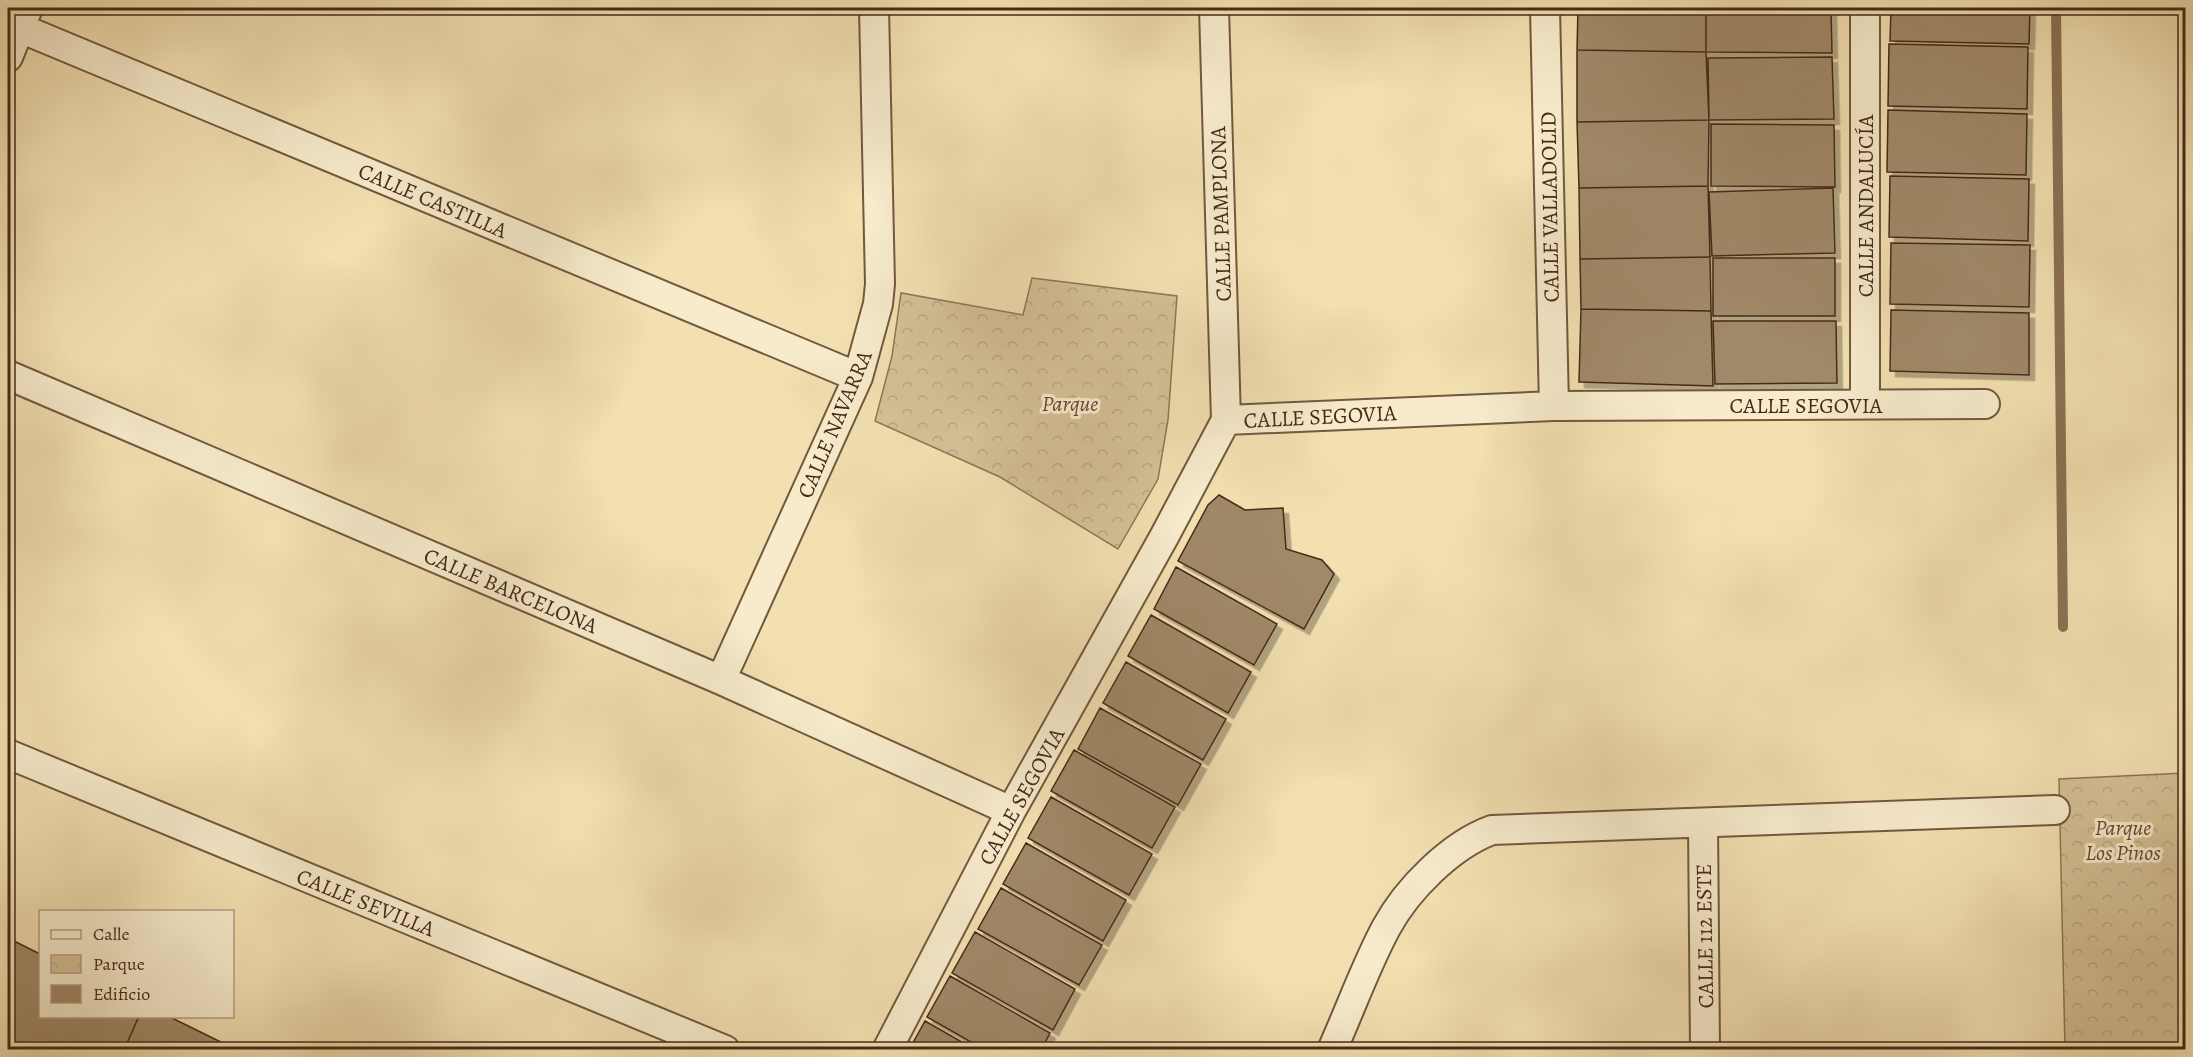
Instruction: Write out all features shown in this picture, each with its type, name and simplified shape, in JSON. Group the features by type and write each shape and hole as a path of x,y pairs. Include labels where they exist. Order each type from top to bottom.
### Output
{"street":[{"name":"CALLE PAMPLONA","path":"1214,8 1226,420"},
{"name":"CALLE VALLADOLID","path":"1545,8 1554,406"},
{"name":"CALLE ANDALUCÍA","path":"1865,8 1865,404"},
{"name":"CALLE NAVARRA","path":"720,680 858,377 875,314 880,284 867,10"},
{"name":"CALLE CASTILLA","path":"18,19 858,377"},
{"path":"8,57 18,19"},
{"name":"CALLE BARCELONA","path":"8,375 720,680 1011,811"},
{"name":"CALLE SEGOVIA","path":"886,1050 1011,811 1164,537 1226,420 1554,406 1985,404"},
{"name":"CALLE SEVILLA","path":"8,754 725,1050"},
{"path":"1332,1050 1386,927 1403,902 1462,844 1492,830 2055,810"},
{"name":"CALLE 112 ESTE","path":"1703,823 1705,1050"}],"green space":[{"name":"Parque","path":"1032,278 1177,296 1168,420 1158,479 1118,549 1000,477 875,421 892,356 901,293 1023,315"},
{"name":"Parque Los Pinos","path":"2185,773 2185,1049 2065,1049 2059,779"}],"building":[{"path":"1578,8 1706,8 1706,52 1577,50"},
{"path":"1706,8 1831,8 1832,53 1706,52"},
{"path":"1891,8 2030,8 2029,44 1890,41"},
{"path":"1889,44 2028,47 2027,109 1888,106"},
{"path":"1577,50 1706,52 1709,120 1577,122"},
{"path":"1832,57 1834,119 1709,120 1708,58"},
{"path":"1888,110 2027,114 2026,175 1887,172"},
{"path":"1709,120 1708,186 1579,188 1577,122"},
{"path":"1711,124 1834,125 1835,187 1711,186"},
{"path":"1890,176 2029,179 2028,241 1889,237"},
{"path":"1708,186 1710,257 1580,259 1579,188"},
{"path":"1833,188 1835,253 1712,256 1709,192"},
{"path":"1891,243 2030,245 2029,307 1890,304"},
{"path":"1710,257 1711,311 1581,309 1580,259"},
{"path":"1713,258 1835,258 1835,316 1713,316"},
{"path":"1581,309 1711,311 1713,386 1579,382"},
{"path":"1891,310 2029,313 2029,375 1890,371"},
{"path":"1713,321 1836,321 1837,383 1715,384"},
{"path":"1219,495 1245,510 1283,508 1286,549 1322,560 1334,574 1304,629 1178,561 1208,505"},
{"path":"1176,567 1277,624 1254,665 1154,609"},
{"path":"1151,615 1251,672 1228,713 1128,656"},
{"path":"1126,662 1226,719 1203,760 1103,703"},
{"path":"1100,708 1201,764 1178,805 1078,749"},
{"path":"1074,750 1175,807 1152,848 1051,791"},
{"path":"1051,797 1152,854 1129,895 1028,838"},
{"path":"1026,843 1126,900 1103,941 1003,884"},
{"path":"1001,888 1102,945 1079,985 978,929"},
{"path":"975,932 1075,989 1053,1030 952,973"},
{"path":"8,938 39,954 39,1018 138,1018 124,1050 8,1050"},
{"path":"950,976 1050,1033 1041,1050 985,1050 927,1017"},
{"path":"138,1018 172,1018 237,1050 124,1050"},
{"path":"925,1021 976,1050 909,1050"}],"waterway":[{"path":"2056,8 2063,627"}]}
